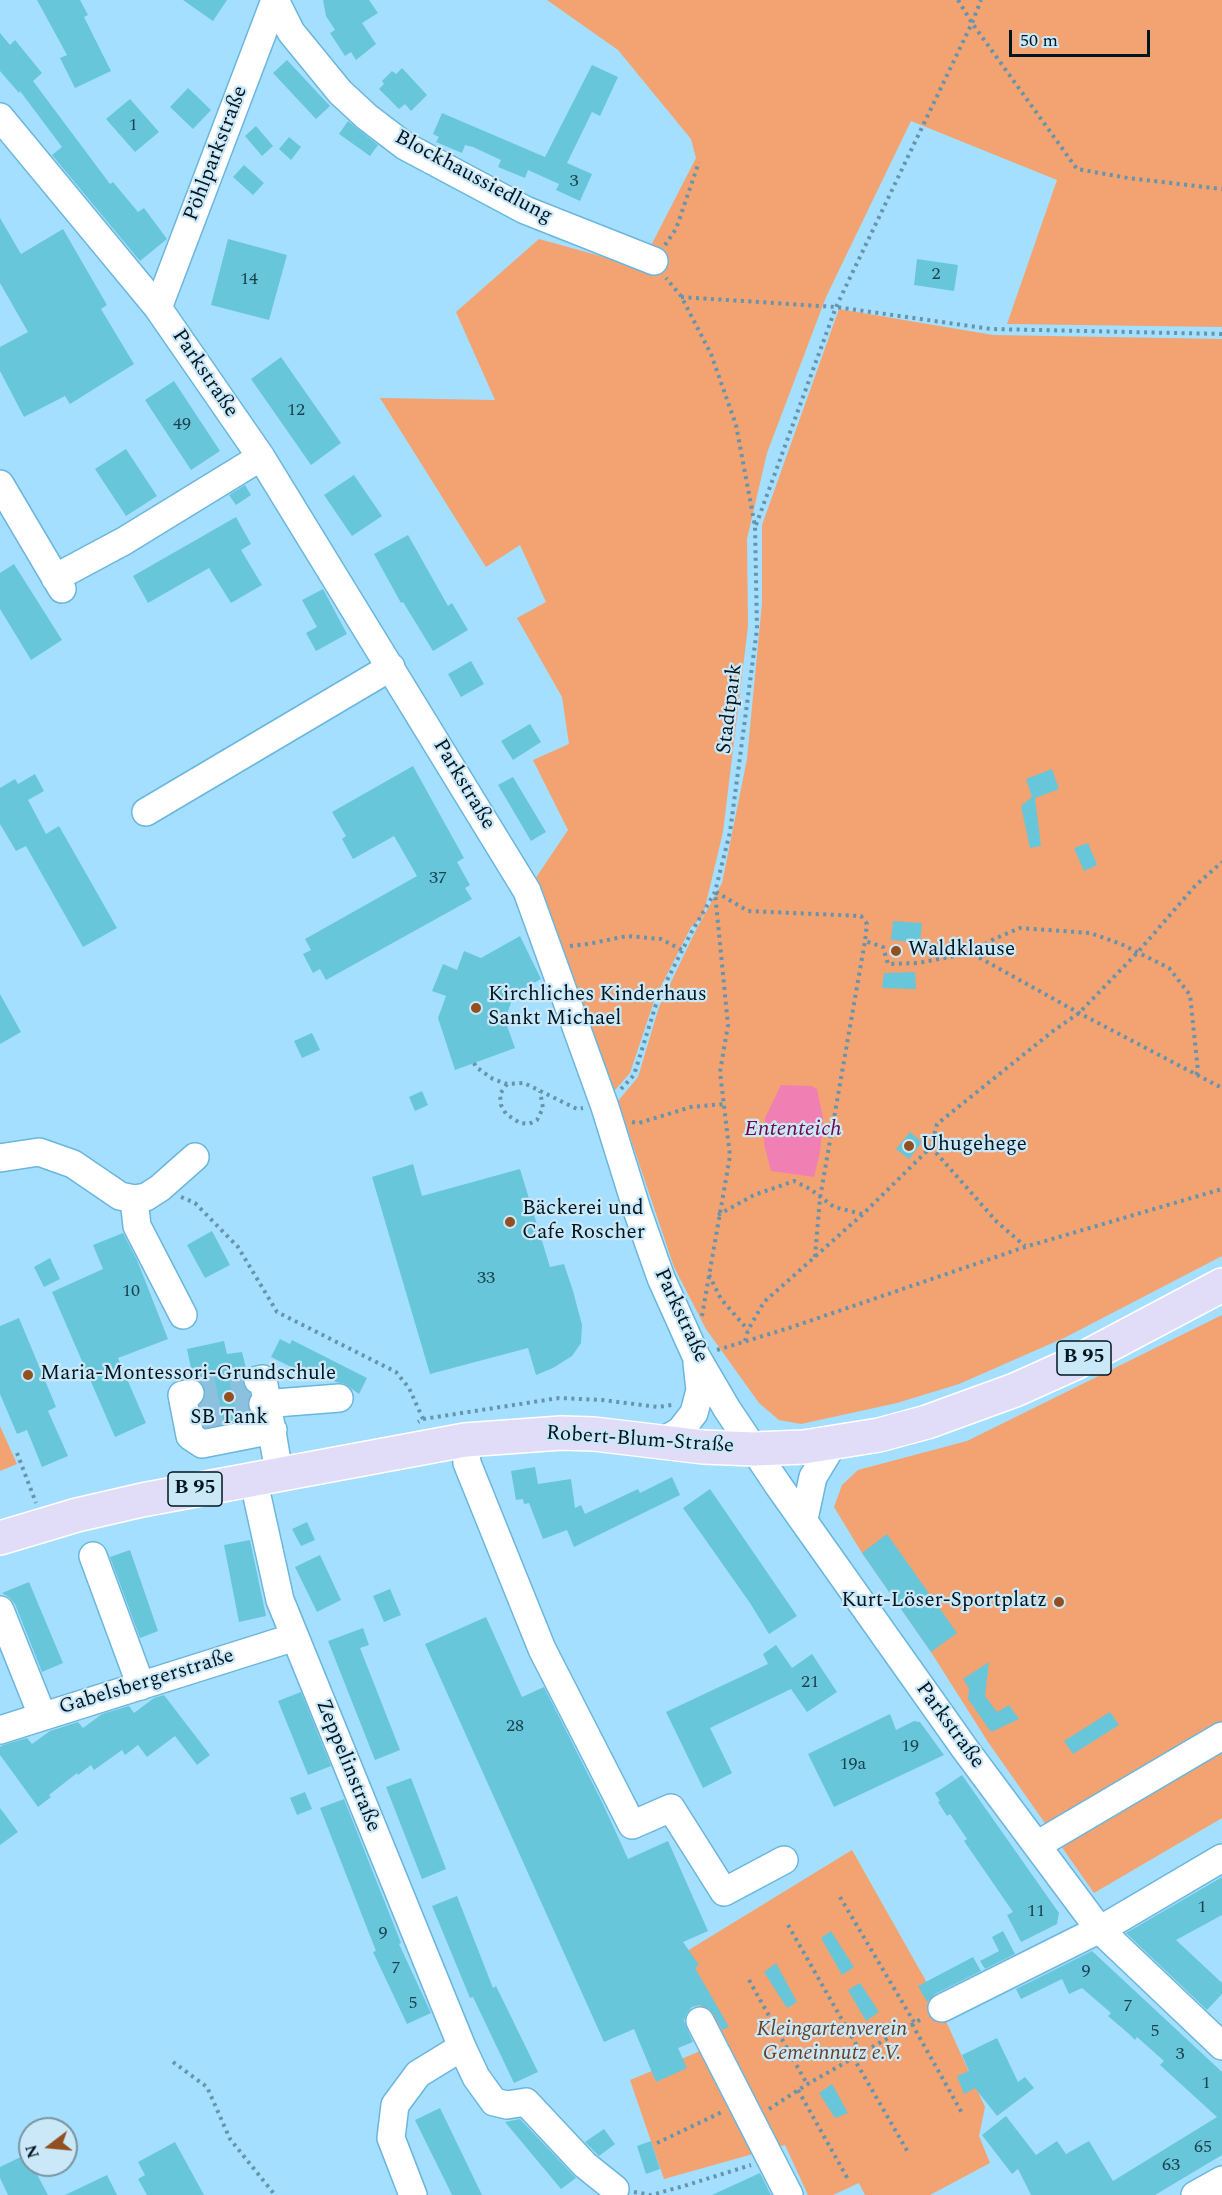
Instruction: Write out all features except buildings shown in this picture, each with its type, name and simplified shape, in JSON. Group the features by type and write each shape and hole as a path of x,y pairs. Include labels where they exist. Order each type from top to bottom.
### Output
{"main road":[{"name":"Robert-Blum-Straße","path":"0,1538 112,1506 266,1475 465,1440 561,1433 754,1449 833,1444 927,1422 1016,1390 1075,1362 1222,1285"}],"street":[{"name":"Blockhaussiedlung","path":"275,0 291,32 340,92 367,117 405,146 525,210 654,261"},
{"name":"Pöhlparkstraße","path":"158,308 275,0"},
{"name":"Parkstraße","path":"0,117 158,308 261,457 527,891 607,1113 661,1278 696,1356 727,1409 965,1749 1099,1929 1217,2031"},
{"path":"0,484 58,584 261,457"},
{"path":"146,812 391,667"},
{"path":"0,1158 39,1152 73,1164 120,1196 134,1199 146,1197 160,1188 195,1157"},
{"path":"134,1199 137,1226 183,1315"},
{"path":"661,1442 680,1431 694,1413 700,1390 696,1356"},
{"name":"Zeppelinstraße","path":"339,1398 263,1396 273,1430 266,1475 280,1600 476,2077 494,2102 507,2105 526,2102 585,2165 615,2189"},
{"path":"191,1410 190,1436 202,1444 273,1430"},
{"path":"465,1440 467,1463 542,1649 632,1825 671,1808 724,1892 784,1860"},
{"path":"804,1519 813,1477 833,1444"},
{"path":"93,1556 141,1686"},
{"path":"0,1610 42,1715"},
{"name":"Gabelsbergerstraße","path":"0,1730 42,1715 295,1638"},
{"path":"1037,1845 1222,1736"},
{"path":"942,2008 1099,1929 1222,1858"},
{"path":"700,2021 789,2195"},
{"path":"414,2195 391,2138 395,2105 418,2074 462,2047"},
{"path":"1195,2195 1222,2180"}],"path":[{"path":"958,0 1077,169 1128,178 1222,189"},
{"path":"755,526 836,307 981,0"},
{"path":"654,261 676,229 699,162"},
{"name":"Stadtpark","path":"607,1113 634,1075 658,998 715,892 730,832 757,628 755,526 736,425 711,354 681,297 836,307"},
{"path":"836,307 991,329 1222,334"},
{"path":"745,1341 748,1330 764,1302 863,1214 931,1147 938,1124 1053,1031 1079,1013 1138,952 1195,886 1222,862"},
{"path":"715,892 748,911 861,916 867,924 820,1198 815,1257"},
{"path":"715,892 728,1025 720,1072 730,1156 718,1215 696,1356 789,1328 1025,1247 1222,1189"},
{"path":"864,941 883,947 888,964 918,963 971,953 994,939 1020,928 1090,933 1120,944 1169,968 1190,995 1197,1075"},
{"path":"548,948 588,944 627,936 661,939 682,950"},
{"path":"971,953 1222,1088"},
{"path":"474,1063 493,1080 507,1084 524,1083 577,1109 607,1113 639,1123 691,1107 724,1104"},
{"path":"507,1084 500,1094 501,1106 506,1114 520,1123 530,1124 537,1120 543,1108 540,1091"},
{"path":"931,1147 997,1222 1025,1247"},
{"path":"718,1215 754,1195 794,1180 834,1207 863,1214"},
{"path":"160,1188 195,1203 238,1247 277,1312 396,1372 409,1388 423,1419 416,1424"},
{"path":"709,1273 721,1299 748,1330"},
{"path":"17,1453 38,1506 28,1509"},
{"path":"840,1897 962,2113"},
{"path":"788,1925 861,2053"},
{"path":"749,1980 807,2084"},
{"path":"657,2143 746,2112 798,2090 942,2008"},
{"path":"853,2057 909,2154"},
{"path":"173,2062 207,2087 230,2139 275,2195"},
{"path":"798,2090 849,2181"},
{"path":"615,2189 651,2195 771,2157"}],"green space":[{"path":"547,0 1222,0 1222,327 1007,324 1057,180 911,121 826,297 767,453 747,539 748,626 723,832 703,916 691,927 655,998 630,1073 609,1097 533,882 568,830 533,760 569,744 562,697 517,618 546,602 520,545 486,567 380,398 495,400 456,312 539,239 640,267 696,158 691,139 618,50"},
{"path":"839,309 993,335 1222,339 1222,1256 1066,1337 959,1384 897,1403 801,1424 779,1420 759,1403 706,1329 674,1267 618,1101 638,1077 659,1007 696,930 722,883 747,759 762,603 762,525"},
{"name":"Kurt-Löser-Sportplatz","path":"1222,1315 1222,1818 1094,1893 988,1742 834,1507 842,1485 858,1470 967,1441"},
{"path":"0,1426 17,1464 0,1471"},
{"name":"Kleingartenverein Gemeinnutz e.V.","path":"852,1850 935,1997 985,2107 979,2136 990,2163 930,2195 865,2195 859,2183 833,2195 808,2195 785,2145 664,2179 630,2080 720,2043 674,1959"}],"water":[{"name":"Ententeich","path":"781,1085 811,1086 817,1089 823,1118 820,1152 814,1177 771,1171 764,1144 765,1118"}],"tunnel":[{"path":"190,1393 258,1380"},
{"path":"195,1417 263,1404"}],"place":[{"name":"Waldklause","path":"896,951"},
{"name":"Kirchliches Kinderhaus Sankt Michael","path":"476,1008"},
{"name":"Uhugehege","path":"909,1146"},
{"name":"Bäckerei und Cafe Roscher","path":"510,1222"},
{"name":"Maria-Montessori-Grundschule","path":"28,1375"},
{"name":"SB Tank","path":"229,1397"},
{"name":"Kurt-Löser-Sportplatz","path":"1059,1602"}]}
